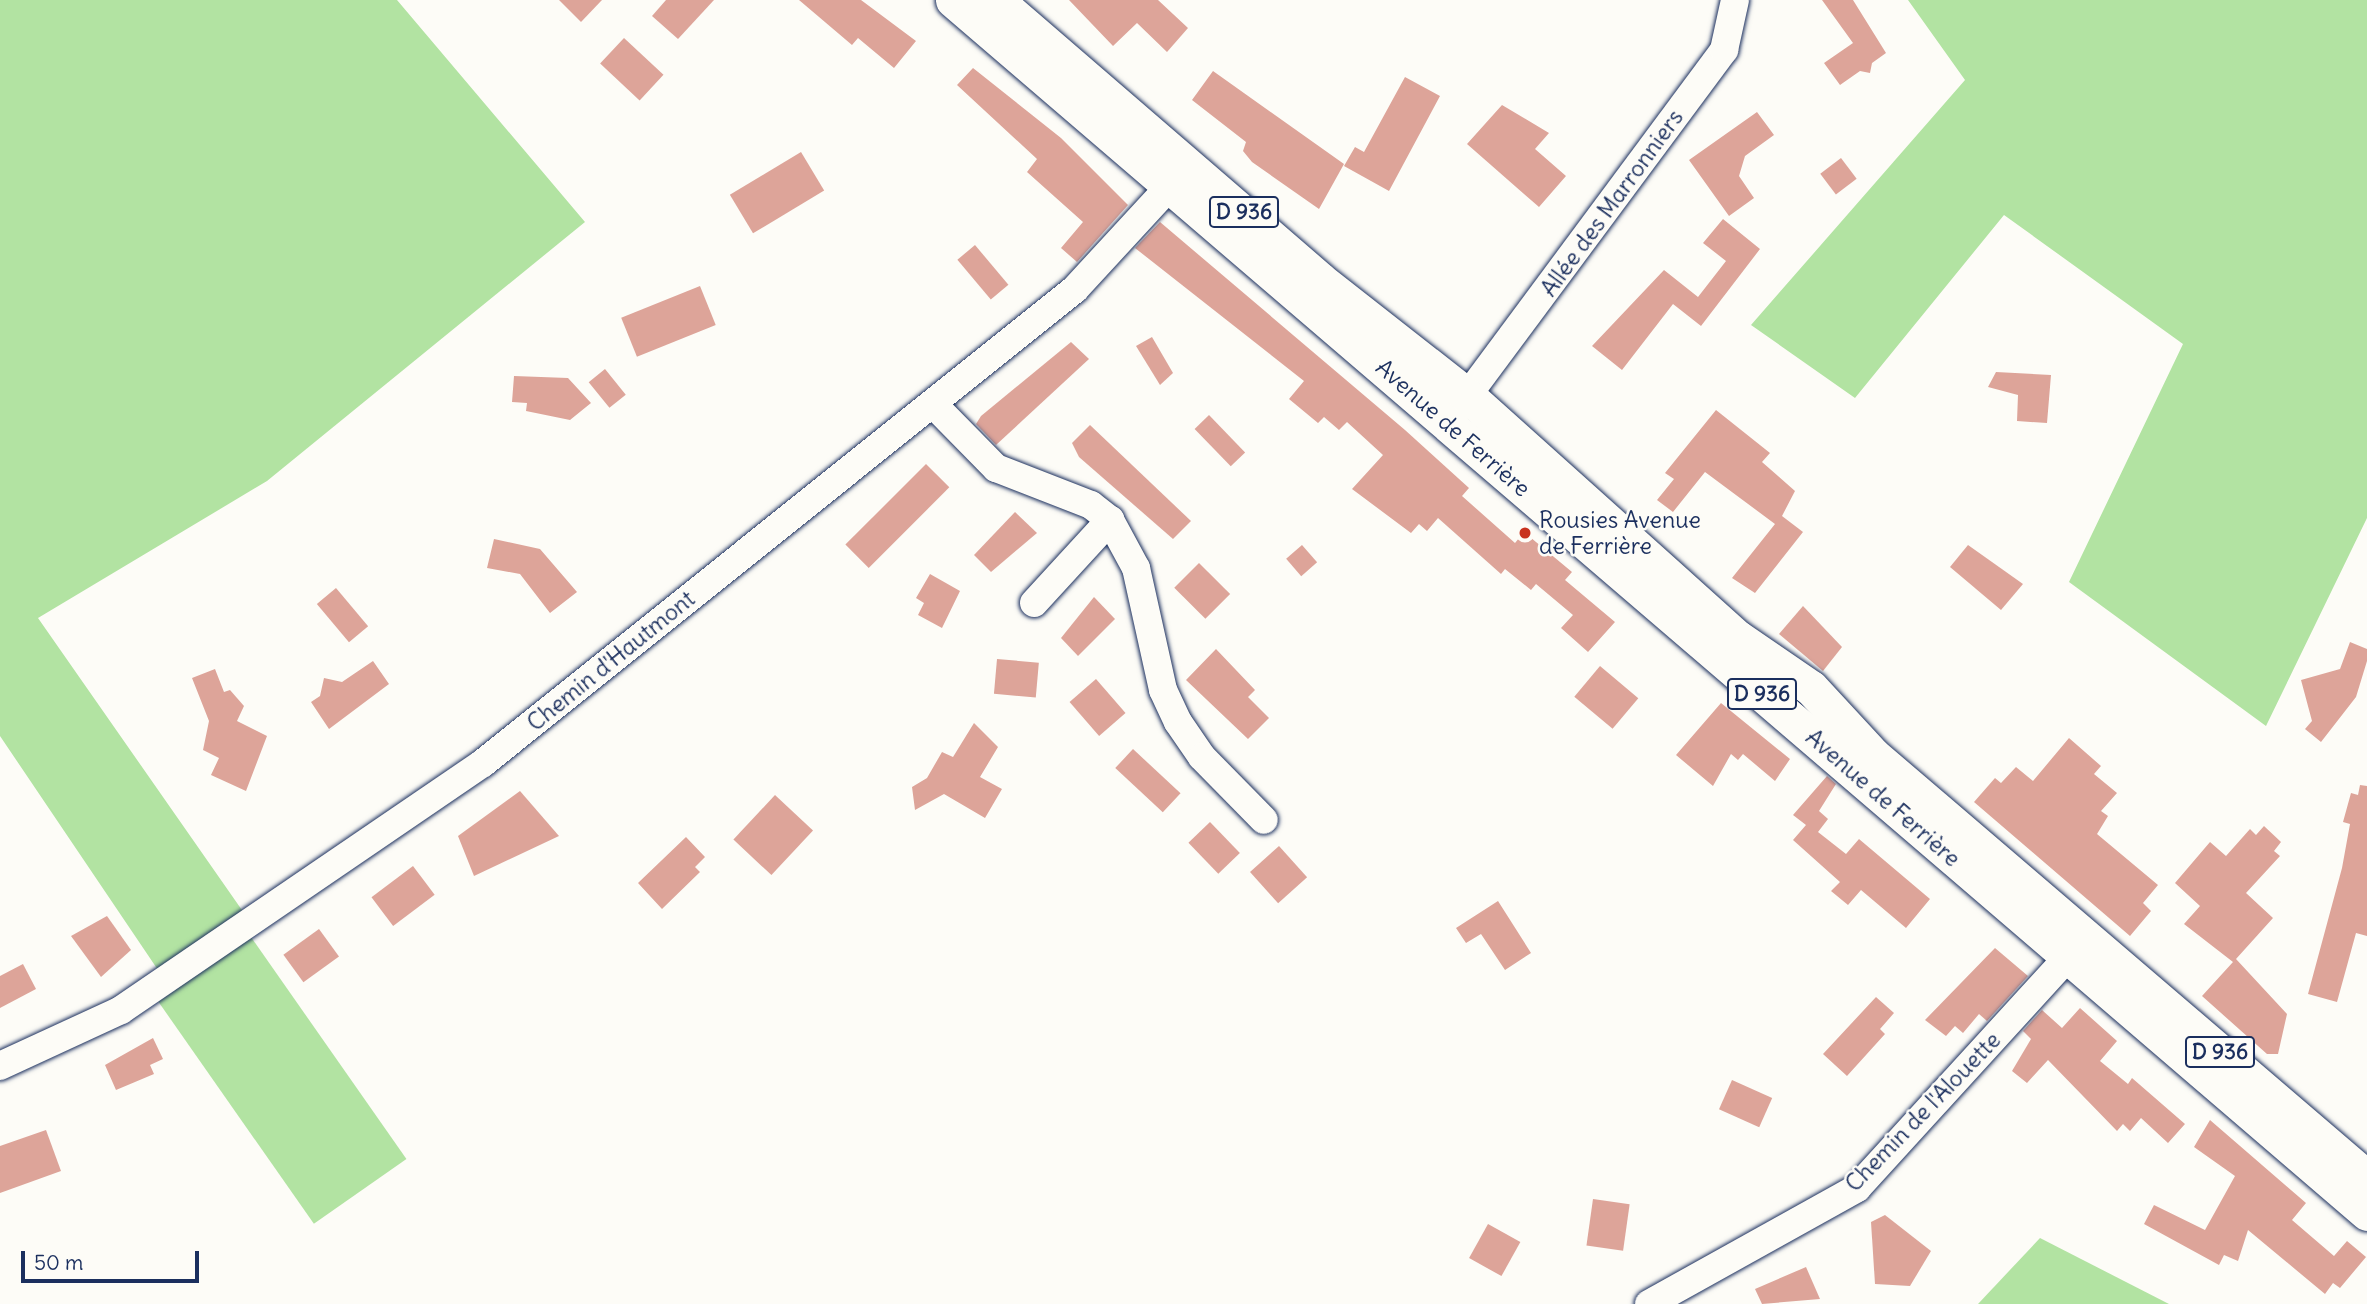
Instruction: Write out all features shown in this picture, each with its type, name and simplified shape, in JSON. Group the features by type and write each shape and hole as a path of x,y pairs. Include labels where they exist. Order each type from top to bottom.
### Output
{"main road":[{"name":"Avenue de Ferrière","path":"953,0 1170,186 1652,565 1738,638 1811,688 1873,755 2367,1213"},
{"name":"Avenue de Ferrière","path":"996,0 1206,177 1320,280 1459,414"},
{"name":"Avenue de Ferrière","path":"2079,944 2367,1178"}],"street":[{"name":"Allée des Marronniers","path":"1459,414 1724,50 1735,0"},
{"path":"1165,144 1172,160 1170,186 1206,177"},
{"name":"Chemin d'Hautmont","path":"0,1066 121,1010 483,763 1084,281 1170,186"},
{"path":"933,404 996,468 1091,505 1110,520 1136,568 1163,690 1178,722 1202,757 1264,820"},
{"path":"1034,603 1110,520"},
{"name":"Chemin de l'Alouette","path":"1649,1304 1857,1188 2079,944"}],"green space":[{"path":"0,0 397,0 585,222 267,481 38,618 244,913 158,970 0,736"},
{"path":"1908,0 2367,0 2367,518 2266,726 2069,582 2183,344 2004,215 1855,398 1751,325 1965,80"},
{"path":"251,937 406,1159 314,1224 158,1002"},
{"path":"2040,1238 2169,1304 1978,1304"}],"building":[{"path":"559,0 602,0 581,22"},
{"path":"666,0 714,0 678,39 652,16"},
{"path":"799,0 861,0 916,41 894,68 858,38 852,45"},
{"path":"1069,0 1158,0 1188,28 1167,52 1137,23 1113,46"},
{"path":"1822,0 1853,0 1886,53 1872,63 1870,73 1860,71 1840,85 1824,63 1853,43"},
{"path":"624,38 663,75 640,100 600,64"},
{"path":"973,68 1061,138 1128,205 1077,262 1061,248 1083,222 1027,172 1037,159 957,85"},
{"path":"1213,71 1344,164 1319,209 1252,162 1243,151 1246,142 1192,100"},
{"path":"1405,77 1440,96 1389,191 1344,166 1355,147 1364,152"},
{"path":"1502,105 1549,133 1535,149 1566,176 1539,207 1467,144"},
{"path":"1757,112 1774,135 1745,156 1739,176 1754,198 1729,216 1689,160"},
{"path":"801,152 824,191 753,233 730,195"},
{"path":"1841,158 1857,179 1836,194 1820,174"},
{"path":"1723,219 1760,249 1701,326 1673,304 1622,370 1592,346 1664,270 1698,297 1726,261 1703,243"},
{"path":"1160,222 1405,430 1469,488 1462,496 1515,543 1524,532 1572,572 1565,580 1615,622 1588,652 1561,628 1573,615 1536,584 1531,590 1505,569 1501,574 1438,518 1427,531 1419,524 1411,533 1352,489 1383,455 1347,422 1339,430 1324,417 1318,423 1289,399 1304,381 1135,248"},
{"path":"975,245 1008,285 991,300 957,260"},
{"path":"700,286 716,325 637,357 621,318"},
{"path":"1152,337 1173,373 1160,385 1136,346"},
{"path":"1071,342 1089,359 996,445 976,424 981,416"},
{"path":"605,369 626,395 609,408 589,382"},
{"path":"1996,372 2051,375 2047,423 2017,421 2018,395 1988,387"},
{"path":"514,376 568,378 591,403 570,420 526,411 527,403 512,402"},
{"path":"1716,410 1770,453 1762,462 1795,491 1782,516 1803,532 1755,593 1732,578 1775,524 1705,472 1673,512 1657,500 1674,479 1665,473"},
{"path":"1209,415 1245,452 1231,466 1195,429"},
{"path":"1090,425 1191,521 1173,539 1079,457 1072,443"},
{"path":"926,464 949,487 869,568 845,545"},
{"path":"1015,512 1037,533 991,572 974,555"},
{"path":"494,539 540,549 577,592 550,613 520,574 487,568"},
{"path":"1302,545 1317,562 1301,576 1286,559"},
{"path":"1968,545 2023,584 2001,610 1950,567"},
{"path":"1199,563 1230,594 1205,619 1174,588"},
{"path":"930,574 960,591 942,628 918,615 924,603 916,598"},
{"path":"336,588 368,626 349,642 317,604"},
{"path":"1094,597 1115,619 1078,656 1061,638"},
{"path":"1803,606 1842,647 1823,671 1779,634"},
{"path":"2350,642 2367,649 2367,661 2356,697 2321,742 2305,729 2312,721 2301,680 2340,669"},
{"path":"1216,649 1255,690 1248,697 1269,718 1248,739 1186,680"},
{"path":"997,659 1039,663 1036,698 994,694"},
{"path":"373,661 389,684 329,729 311,702 320,696 324,678 342,682"},
{"path":"1600,666 1638,698 1613,729 1574,697"},
{"path":"215,669 224,692 230,690 244,706 237,721 267,736 246,791 211,775 219,758 203,750 209,721 192,678"},
{"path":"1096,679 1126,713 1099,736 1070,702"},
{"path":"1721,703 1790,759 1775,781 1743,754 1738,760 1731,754 1713,786 1676,755"},
{"path":"974,723 998,747 980,777 1002,789 985,818 944,794 915,810 912,787 927,778 942,752 953,757"},
{"path":"2069,738 2101,766 2094,774 2117,793 2101,811 2108,816 2097,834 2158,885 2143,903 2151,911 2130,936 1974,802 1995,778 2001,783 2016,767 2033,781"},
{"path":"1133,749 1181,793 1163,812 1115,768"},
{"path":"1827,776 1836,784 1819,811 1828,819 1818,832 1846,854 1859,839 1930,899 1906,928 1861,890 1848,905 1831,891 1840,882 1793,840 1806,825 1793,815"},
{"path":"2360,785 2367,786 2367,936 2356,933 2337,1002 2308,994 2342,868 2350,824 2343,822 2351,793 2358,795"},
{"path":"520,791 559,836 474,876 458,836"},
{"path":"775,795 813,830 771,875 733,840"},
{"path":"1210,822 1240,853 1218,874 1188,843"},
{"path":"2264,826 2281,842 2274,851 2280,856 2246,893 2273,918 2236,959 2287,1014 2278,1054 2267,1054 2202,996 2233,962 2184,924 2200,906 2175,883 2210,842 2226,856 2250,829 2256,835"},
{"path":"686,837 705,857 695,867 700,872 662,909 638,883"},
{"path":"1279,846 1307,877 1278,903 1250,872"},
{"path":"413,866 435,895 393,926 371,897"},
{"path":"1498,901 1531,953 1505,970 1481,934 1466,943 1456,928"},
{"path":"107,916 131,950 101,977 71,936"},
{"path":"319,929 339,957 303,982 283,955"},
{"path":"1995,948 2028,976 1987,1021 1979,1014 1963,1033 1955,1026 1946,1036 1925,1020"},
{"path":"23,964 36,989 0,1008 0,976"},
{"path":"1876,997 1894,1013 1880,1029 1885,1034 1847,1076 1823,1054"},
{"path":"2080,1008 2117,1041 2100,1061 2128,1084 2132,1078 2185,1124 2168,1143 2141,1118 2130,1131 2123,1124 2117,1131 2048,1060 2027,1083 2012,1071 2031,1039 2023,1031 2042,1010 2062,1028"},
{"path":"153,1038 163,1059 150,1065 154,1074 116,1090 105,1065"},
{"path":"1732,1080 1772,1098 1759,1127 1719,1109"},
{"path":"2210,1120 2306,1203 2292,1220 2334,1256 2347,1241 2366,1257 2340,1288 2333,1283 2325,1294 2248,1230 2238,1261 2224,1255 2219,1265 2144,1224 2154,1205 2205,1230 2235,1176 2194,1147"},
{"path":"46,1130 61,1171 0,1193 0,1146"},
{"path":"1593,1199 1630,1204 1623,1251 1586,1246"},
{"path":"1885,1215 1931,1251 1910,1286 1875,1284 1871,1222"},
{"path":"1488,1224 1520,1242 1501,1276 1469,1258"},
{"path":"1806,1267 1820,1299 1762,1304 1755,1289"}],"place":[{"name":"Rousies Avenue de Ferrière","path":"1525,533"}]}
